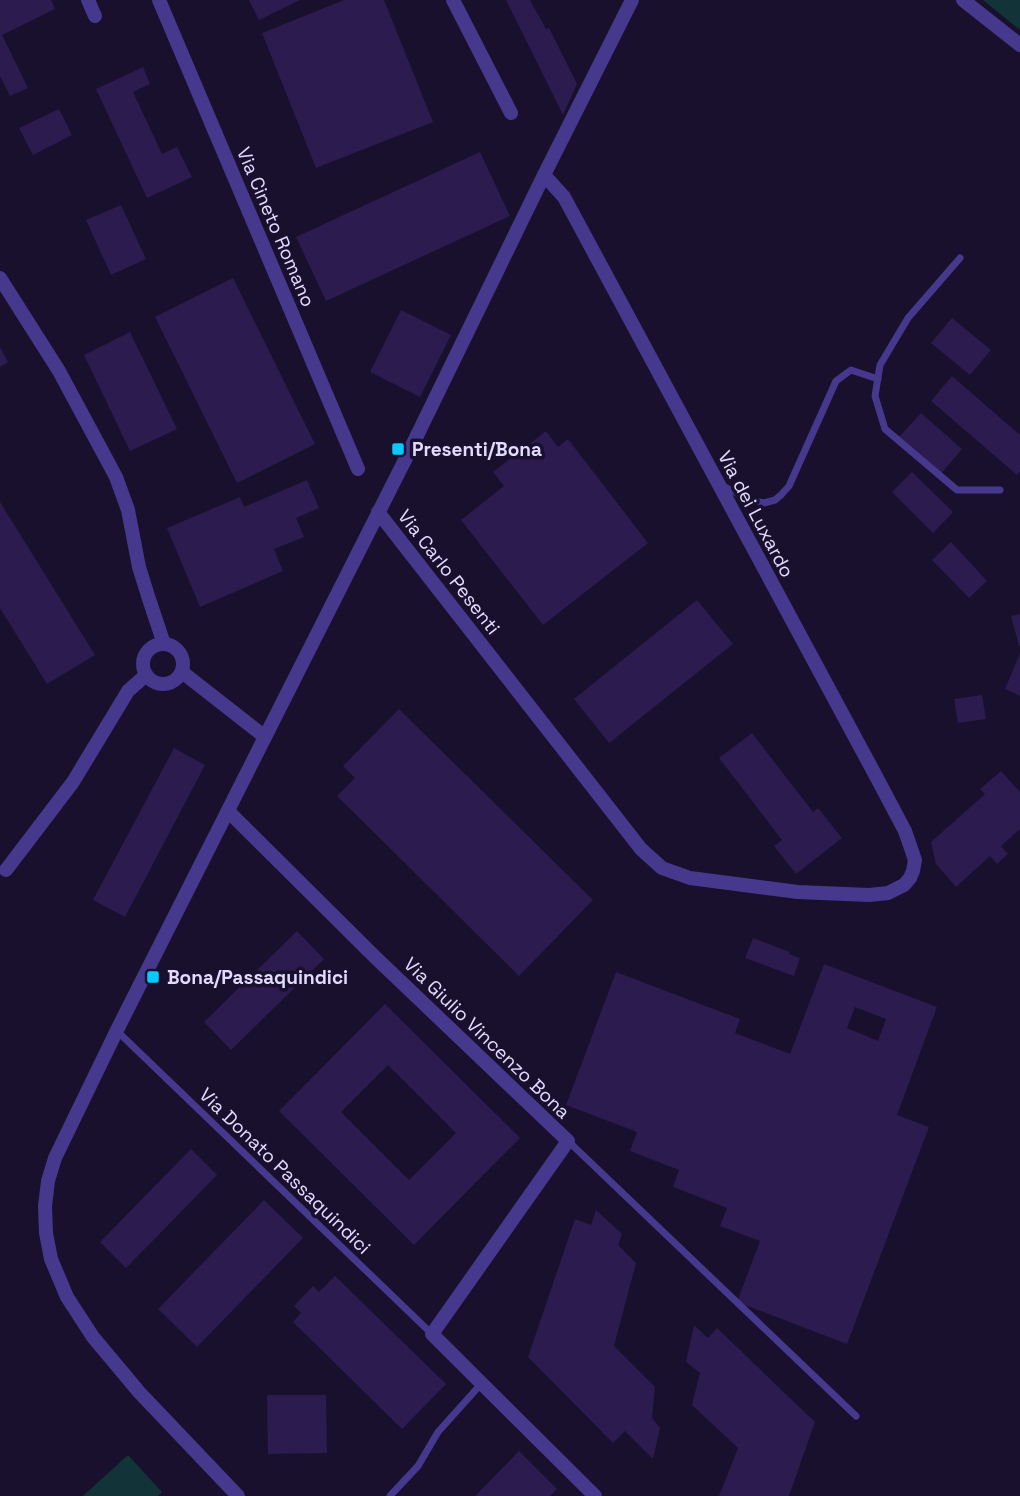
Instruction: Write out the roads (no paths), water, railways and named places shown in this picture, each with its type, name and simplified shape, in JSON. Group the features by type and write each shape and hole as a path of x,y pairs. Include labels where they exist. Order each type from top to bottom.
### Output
{"street":[{"path":"88,0 95,16"},
{"name":"Via Cineto Romano","path":"159,0 358,469"},
{"path":"453,0 510,113"},
{"name":"Via Carlo Pesenti","path":"632,0 378,512 640,849 662,868 690,878 833,894 882,894 895,890 910,878"},
{"path":"963,0 1020,45"},
{"name":"Via dei Luxardo","path":"544,175 564,197 905,831 915,860 910,878"},
{"path":"0,278 59,370 116,477 134,537 139,567 164,644"},
{"path":"238,1496 139,1392 93,1337 67,1297 51,1259 46,1233 48,1181 55,1158 117,1030 378,512"},
{"path":"158,644 164,644 176,649 180,654 183,660 182,673 173,682 161,684 146,675 143,662 148,651 158,644"},
{"path":"182,673 265,737"},
{"path":"6,870 73,782 128,691 146,675"},
{"name":"Via Giulio Vincenzo Bona","path":"228,811 376,958 568,1141 432,1334"},
{"path":"432,1334 595,1496"}],"lane":[{"path":"960,258 908,318 880,365 875,397 885,429 957,490 1000,490"},
{"path":"718,483 750,500 764,503 775,500 789,486 836,381 851,370 878,379"},
{"name":"Via Donato Passaquindici","path":"117,1030 432,1334"},
{"path":"568,1141 856,1416"},
{"path":"390,1496 418,1466 438,1432 481,1384"}],"place":[{"name":"Presenti/Bona","path":"398,449"},
{"name":"Bona/Passaquindici","path":"153,977"}]}
